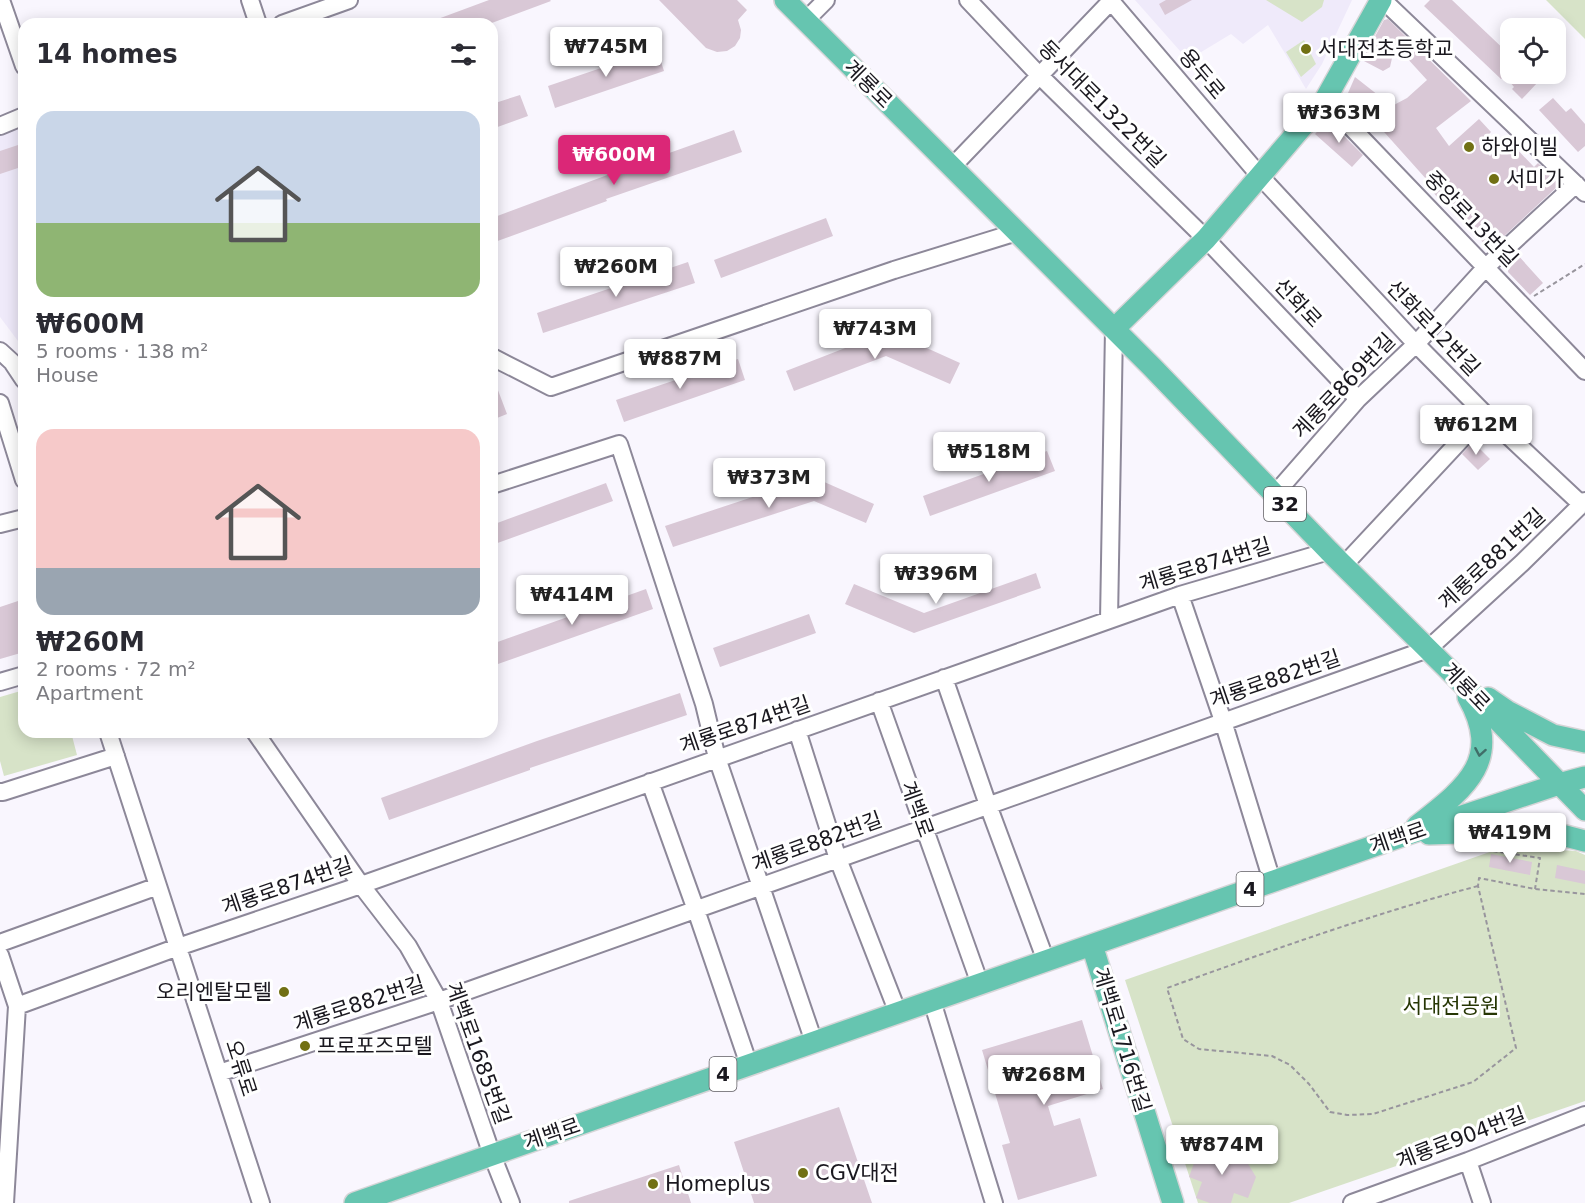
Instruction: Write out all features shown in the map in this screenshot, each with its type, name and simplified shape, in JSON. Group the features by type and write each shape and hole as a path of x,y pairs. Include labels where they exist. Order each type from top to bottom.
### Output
{"main road":[{"name":"계룡로","path":"785,0 1152,367 1585,810"},
{"path":"1114,330 1206,239 1325,100 1382,0"},
{"path":"1457,678 1532,725 1553,735 1585,742"},
{"path":"1407,834 1447,802 1476,771 1482,739 1479,721 1473,705 1457,678"},
{"name":"계백로","path":"355,1203 1407,834 1585,777"},
{"path":"1407,834 1530,831 1554,833 1585,842"},
{"name":"계백로1716번길","path":"1092,945 1173,1203"}],"street":[{"path":"1,0 18,49"},
{"path":"250,0 256,18"},
{"path":"299,18 349,0"},
{"path":"805,21 826,0"},
{"name":"동서대로1322번길","path":"968,0 1039,75 1206,239"},
{"path":"1382,0 1580,189"},
{"path":"952,167 1110,1"},
{"name":"용두로","path":"1110,1 1260,176"},
{"name":"중앙로13번길","path":"1325,100 1585,371"},
{"path":"0,126 18,118"},
{"name":"선화로12번길","path":"1260,176 1416,344 1485,414 1583,503"},
{"name":"계룡로869번길","path":"1275,494 1358,399 1416,344 1486,267 1580,189"},
{"path":"498,360 551,387 894,270 1017,232"},
{"name":"선화로","path":"1206,239 1358,399"},
{"path":"1108,620 1114,330"},
{"path":"0,351 18,371"},
{"path":"0,403 18,461"},
{"path":"1337,558 1485,414"},
{"path":"498,483 619,444 704,704 717,758 814,1042"},
{"name":"계룡로881번길","path":"1428,649 1583,503"},
{"path":"0,524 18,520"},
{"name":"계룡로874번길","path":"178,947 361,885 1180,595 1337,558"},
{"path":"1180,595 1223,721 1272,881"},
{"name":"계룡로882번길","path":"219,1073 439,1001 1428,649"},
{"path":"0,682 18,677"},
{"path":"944,678 1046,961"},
{"name":"계백로","path":"879,701 980,984"},
{"path":"797,730 838,859 898,1013"},
{"name":"오류로","path":"110,738 261,1203"},
{"name":"계백로1685번길","path":"259,738 361,885 408,946 439,1001 511,1203"},
{"path":"0,792 116,756"},
{"path":"650,782 696,909 748,1065"},
{"path":"0,943 158,886"},
{"path":"17,1006 178,947"},
{"path":"0,955 17,1006 5,1203"},
{"path":"932,1001 994,1203"},
{"name":"계룡로904번길","path":"1352,1203 1585,1115"},
{"path":"1468,1161 1482,1203"}],"path":[{"path":"1521,304 1585,264"},
{"path":"1483,849 1540,858 1534,889"},
{"path":"1478,886 1274,949 1167,988 1183,1039 1199,1048 1272,1056 1290,1065 1309,1084 1330,1112 1347,1115 1373,1114 1473,1082 1516,1048 1478,886 1479,878 1534,889 1585,894"}],"shaded area":[{"name":"서대전초등학교","path":"1135,0 1352,0 1322,64 1306,89 1268,25 1243,44 1231,34 1188,60"},
{"path":"18,125 18,341 0,317 0,132"}],"green space":[{"path":"1266,0 1324,0 1322,7 1302,22"},
{"path":"1546,0 1585,0 1585,39 1566,18"},
{"path":"1304,40 1316,64 1301,77 1286,52"},
{"path":"18,692 18,738 73,738 77,755 4,776 0,761 0,697"},
{"name":"서대전공원","path":"1504,847 1576,851 1585,855 1585,1101 1289,1203 1198,1203 1125,980"}],"building":[{"path":"489,0 551,1 498,21 498,18 440,18"},
{"path":"659,0 737,0 747,10 738,20 741,30 740,38 735,46 727,51 717,52 706,48"},
{"path":"1166,0 1192,0 1165,15 1159,4"},
{"path":"1430,0 1452,0 1500,46 1500,78 1424,6"},
{"path":"1388,19 1471,101 1436,128 1449,146 1479,119 1491,132 1479,144 1490,156 1502,144 1505,147 1510,142 1534,167 1538,163 1557,181 1558,186 1488,251 1478,235 1458,212 1447,202 1443,205 1434,193 1436,190 1376,123 1377,121 1351,100 1348,93 1355,77 1392,106 1407,98 1427,80 1395,45 1390,67 1383,71 1362,60 1384,20"},
{"path":"657,49 664,71 555,108 548,86"},
{"path":"1512,84 1536,84 1522,99 1512,89 1514,87"},
{"path":"520,95 528,116 498,127 498,102"},
{"path":"1553,98 1566,112 1571,108 1585,124 1585,146 1578,152 1539,110"},
{"path":"1328,120 1363,155 1352,167 1315,134"},
{"path":"734,130 742,152 606,199 607,201 498,241 498,216"},
{"path":"18,145 18,168 0,174 0,151"},
{"path":"826,218 833,236 721,278 714,260"},
{"path":"1516,253 1543,283 1530,295 1508,272 1509,260"},
{"path":"688,262 695,283 543,333 537,313"},
{"path":"889,331 960,363 950,384 886,356 794,391 786,371"},
{"path":"738,359 745,380 624,422 616,400"},
{"path":"498,390 507,414 498,418"},
{"path":"1473,442 1490,459 1478,470 1462,454"},
{"path":"1047,451 1055,471 930,516 923,496"},
{"path":"813,477 874,504 866,523 814,501 673,547 665,526"},
{"path":"606,483 613,501 498,543 498,523"},
{"path":"1036,573 1041,588 914,633 845,604 854,584 924,613"},
{"path":"646,589 653,609 498,664 498,642"},
{"path":"18,601 18,654 0,659 0,607"},
{"path":"809,614 816,633 720,667 713,648"},
{"path":"680,693 687,715 530,768 530,770 389,820 381,798 537,741"},
{"path":"1491,854 1532,862 1530,875 1489,867"},
{"path":"1557,865 1585,871 1585,884 1555,878"},
{"path":"1082,1020 1103,1089 1048,1106 1054,1126 1080,1118 1097,1176 1018,1200 1002,1145 1010,1143 982,1050"},
{"name":"CGV대전","path":"839,1107 872,1203 754,1203 734,1142"},
{"path":"1213,1149 1231,1151 1247,1162 1256,1177 1248,1198 1234,1193 1231,1203 1210,1203 1196,1198 1202,1182 1189,1177 1197,1155"},
{"name":"Homeplus","path":"679,1165 691,1203 569,1203 569,1201"}],"place":[{"name":"서대전초등학교","path":"1306,49"},
{"name":"하와이빌","path":"1469,147"},
{"name":"서미가","path":"1494,179"},
{"name":"오리엔탈모텔","path":"284,992"},
{"name":"프로포즈모텔","path":"305,1046"},
{"name":"CGV대전","path":"803,1173"},
{"name":"Homeplus","path":"653,1184"}]}
